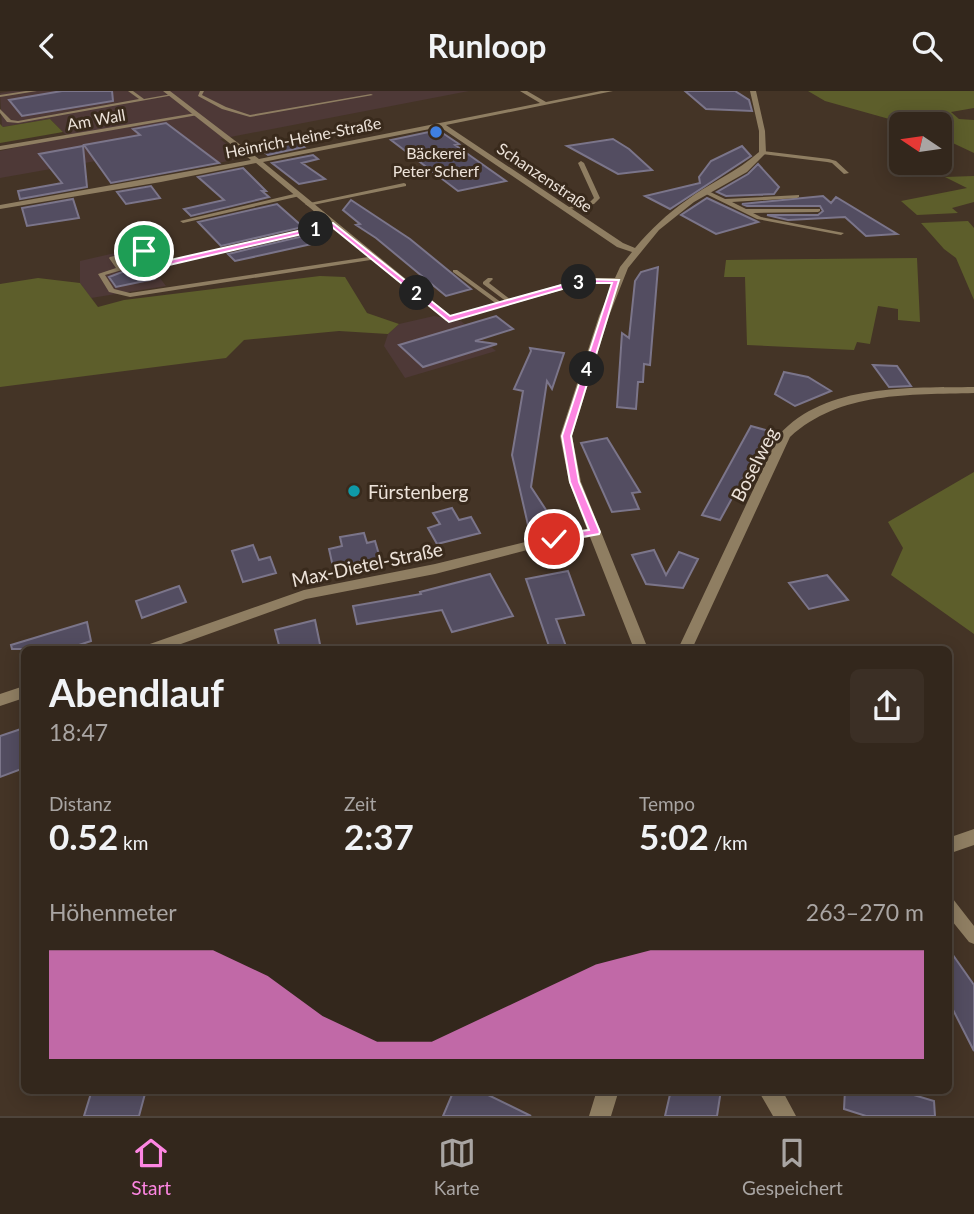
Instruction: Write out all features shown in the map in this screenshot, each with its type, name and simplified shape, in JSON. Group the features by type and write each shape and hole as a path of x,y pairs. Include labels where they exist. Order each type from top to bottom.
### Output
{"street":[{"path":"523,91 544,103"},
{"name":"Heinrich-Heine-Straße","path":"0,207 610,91"},
{"path":"641,646 575,482 566,436 616,281 636,251 656,229 704,191 744,170 763,153 762,131 753,91"},
{"path":"169,93 256,160 449,319 583,281 616,281"},
{"name":"Schanzenstraße","path":"440,124 620,245 636,251"},
{"name":"Boselweg","path":"686,646 785,435 792,427 808,415 849,401 882,395 974,390"},
{"name":"Max-Dietel-Straße","path":"160,646 304,595 435,569 554,539 595,532"},
{"path":"0,700 21,693"},
{"path":"952,845 974,837"},
{"path":"600,1116 607,1094"},
{"path":"771,1094 785,1116"}],"lane":[{"path":"0,96 35,91"},
{"path":"130,91 143,100"},
{"path":"202,91 200,95 206,100 235,113 250,116 372,95"},
{"path":"300,107 343,92"},
{"path":"0,110 9,121 18,122 169,93"},
{"name":"Am Wall","path":"0,148 196,114"},
{"path":"763,153 827,160 846,173"},
{"path":"567,209 592,203 597,198 582,163"},
{"path":"308,204 404,185"},
{"path":"704,191 759,218 841,233"},
{"path":"183,221 298,195"},
{"path":"725,201 797,196"},
{"path":"337,198 371,197"},
{"path":"744,211 818,210"},
{"path":"333,225 165,264 144,251 133,253 112,258 120,269 101,274 111,291 130,295 375,257"},
{"path":"455,271 505,302"},
{"path":"490,279 485,283 505,302"},
{"path":"952,909 974,937"}],"shaded area":[{"path":"469,91 220,139 240,154 233,160 193,168 158,150 0,178 0,151 67,136 50,119 2,127 0,93"},
{"path":"808,91 974,91 974,108 951,112 889,112 889,119 825,101"},
{"path":"952,113 959,119 974,120 974,153 952,143"},
{"path":"50,119 63,132 0,143 0,124 3,127"},
{"path":"974,176 974,202 952,208 958,213 917,215 901,201 967,188 945,177"},
{"path":"968,221 974,228 974,300 956,258 944,249 921,223"},
{"path":"137,248 166,286 91,298 80,283 80,261"},
{"path":"917,258 920,322 898,320 898,309 878,306 870,344 857,342 854,350 747,345 745,277 724,277 726,260"},
{"path":"320,276 345,277 367,313 399,324 388,334 339,331 244,340 226,358 0,387 0,284 38,278 80,283 98,307 124,300"},
{"path":"434,316 461,321 496,351 405,378 384,346 388,334 399,324"},
{"path":"974,472 974,634 891,575 903,548 888,522"}],"building":[{"path":"62,91 112,91 113,101 22,116 9,100"},
{"path":"685,91 735,91 749,100 752,111 706,109"},
{"path":"166,123 219,163 111,183 84,145 140,135 133,129"},
{"path":"438,130 506,181 458,191 391,140"},
{"path":"613,139 629,149 652,170 618,174 567,146"},
{"path":"295,141 304,147 268,155 259,148"},
{"path":"83,146 87,187 20,199 18,191 62,183 39,154"},
{"path":"742,146 751,156 670,209 645,196 700,183 699,177 711,161"},
{"path":"313,155 318,159 302,163 325,179 299,184 272,163"},
{"path":"758,164 779,187 774,194 726,196 717,192 748,174"},
{"path":"243,168 269,197 191,216 184,209 224,200 198,177"},
{"path":"151,186 160,198 126,204 117,192"},
{"path":"823,196 831,203 836,197 897,234 866,236 845,217 788,220 767,215 818,215 823,211 820,206 742,204"},
{"path":"707,198 758,222 716,234 681,215"},
{"path":"73,199 79,218 27,226 22,208"},
{"path":"351,200 410,239 471,289 446,296 376,238 356,225 360,224 343,210"},
{"path":"277,204 303,227 221,246 198,222"},
{"path":"312,234 321,242 235,261 228,254"},
{"path":"136,257 154,279 116,287 109,277 125,271 120,261"},
{"path":"658,267 650,365 644,364 643,382 638,382 636,409 617,407 622,333 629,338 635,281 641,272"},
{"path":"496,316 513,329 475,341 497,344 423,367 399,345"},
{"path":"530,348 564,353 552,389 547,381 531,487 552,519 528,525 512,455 523,391 514,389"},
{"path":"873,365 897,366 911,386 889,387"},
{"path":"784,372 808,377 831,391 795,406 775,394"},
{"path":"751,426 769,431 720,520 702,515"},
{"path":"607,438 640,492 632,493 639,509 612,512 581,443"},
{"path":"452,508 459,520 471,517 480,533 437,544 428,528 440,524 433,513"},
{"path":"364,533 367,543 375,541 380,558 333,567 329,549 342,546 340,537"},
{"path":"253,545 259,560 270,557 276,573 243,582 232,551"},
{"path":"654,550 666,575 679,552 698,559 683,588 646,584 632,555"},
{"path":"568,571 584,615 556,619 566,646 549,646 526,579"},
{"path":"490,574 513,616 452,632 442,610 357,624 353,606 421,594 420,592"},
{"path":"827,575 848,600 809,609 789,583"},
{"path":"179,586 186,602 142,618 136,601"},
{"path":"315,620 320,646 279,646 275,630"},
{"path":"87,622 91,641 76,646 21,646 21,649 12,649 11,645"},
{"path":"21,729 21,769 0,777 0,736"},
{"path":"952,954 974,985 974,1051 952,1008"},
{"path":"91,1094 145,1094 139,1116 84,1116"},
{"path":"452,1094 486,1094 531,1116 443,1116"},
{"path":"670,1094 720,1094 717,1116 665,1116"},
{"path":"845,1094 910,1094 934,1101 935,1116 866,1116 844,1109"}],"place":[{"name":"Bäckerei Peter Scherf","path":"436,132"},
{"name":"Fürstenberg","path":"354,491"}],"route":[{"path":"144,251 165,264 333,225 449,319 583,281 616,281 566,436 575,482 595,532 554,539"}]}
